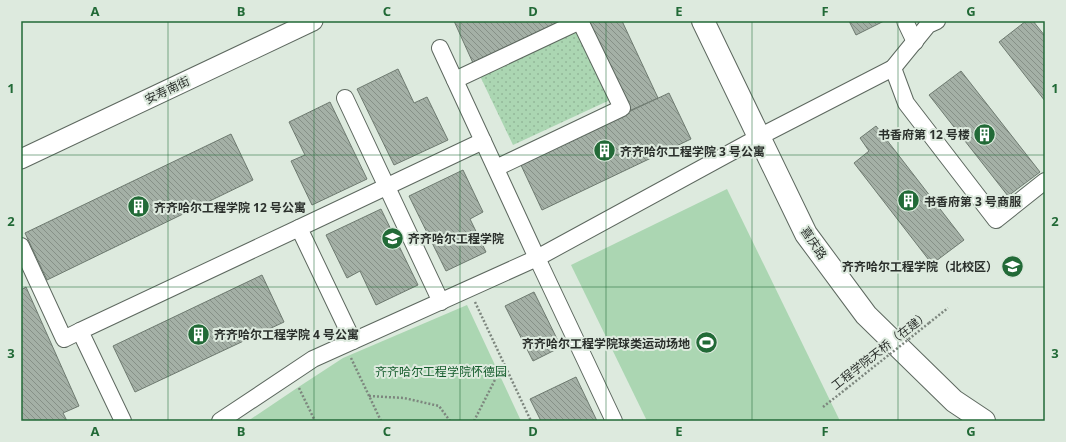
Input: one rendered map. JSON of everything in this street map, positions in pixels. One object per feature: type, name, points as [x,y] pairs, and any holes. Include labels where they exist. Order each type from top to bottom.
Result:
[{"type":"main road","name":"喜庆路","points":[[703,21],[806,234],[866,315],[954,401],[984,421]]},
{"type":"street","name":"安寿南街","points":[[21,159],[314,21]]},
{"type":"street","points":[[455,80],[580,21],[622,108],[496,168]]},
{"type":"street","points":[[905,21],[915,42]]},
{"type":"street","points":[[220,421],[313,359],[537,258],[759,137],[894,68],[928,25],[937,21]]},
{"type":"street","points":[[440,48],[614,421]]},
{"type":"street","points":[[894,68],[906,103],[996,220],[1045,180]]},
{"type":"street","points":[[345,98],[441,302]]},
{"type":"street","points":[[21,246],[64,338],[483,140]]},
{"type":"street","points":[[299,228],[349,343]]},
{"type":"street","points":[[80,331],[123,421]]},
{"type":"path","points":[[468,289],[531,421]]},
{"type":"path","name":"工程学院天桥（在建）","points":[[823,407],[948,308]]},
{"type":"path","points":[[349,343],[369,396],[381,421]]},
{"type":"path","points":[[474,421],[503,363]]},
{"type":"path","points":[[292,373],[315,421]]},
{"type":"path","points":[[369,396],[404,398],[439,406],[450,421]]},
{"type":"green space","points":[[579,30],[612,99],[513,145],[480,76]]},
{"type":"green space","name":"齐齐哈尔工程学院球类运动场地","points":[[727,189],[840,421],[647,421],[571,265]]},
{"type":"green space","name":"齐齐哈尔工程学院怀德园","points":[[467,305],[521,421],[248,421],[343,358]]},
{"type":"building","points":[[454,21],[566,21],[473,63]]},
{"type":"building","points":[[587,21],[622,21],[658,98],[629,111]]},
{"type":"building","points":[[849,21],[884,21],[856,35]]},
{"type":"building","points":[[1026,21],[1033,21],[1045,36],[1045,101],[999,42]]},
{"type":"building","points":[[398,69],[414,103],[427,97],[448,140],[394,165],[357,89]]},
{"type":"building","name":"书香府第 12 号楼","points":[[961,71],[1040,172],[1008,196],[929,95]]},
{"type":"building","name":"齐齐哈尔工程学院 3 号公寓","points":[[669,93],[691,139],[542,210],[520,163]]},
{"type":"building","points":[[330,102],[367,179],[312,205],[291,161],[305,155],[289,122]]},
{"type":"building","name":"书香府第 3 号商服","points":[[876,126],[964,240],[932,264],[854,163],[869,151],[860,138]]},
{"type":"building","name":"齐齐哈尔工程学院 12 号公寓","points":[[231,134],[253,180],[47,280],[25,233]]},
{"type":"building","points":[[463,170],[483,212],[470,219],[486,252],[446,271],[409,196]]},
{"type":"building","points":[[381,209],[418,285],[376,305],[360,271],[347,278],[326,235]]},
{"type":"building","name":"齐齐哈尔工程学院 4 号公寓","points":[[262,275],[284,322],[135,392],[113,346]]},
{"type":"building","points":[[26,287],[79,406],[63,413],[67,421],[21,421],[21,290]]},
{"type":"building","points":[[534,292],[561,347],[533,361],[505,306]]},
{"type":"building","points":[[576,377],[597,421],[541,421],[530,399]]},
{"type":"place","name":"书香府第 12 号楼","points":[[985,134]]},
{"type":"place","name":"齐齐哈尔工程学院 3 号公寓","points":[[605,151]]},
{"type":"place","name":"书香府第 3 号商服","points":[[909,201]]},
{"type":"place","name":"齐齐哈尔工程学院 12 号公寓","points":[[139,207]]},
{"type":"place","name":"齐齐哈尔工程学院","points":[[392,238]]},
{"type":"place","name":"齐齐哈尔工程学院（北校区）","points":[[1013,266]]},
{"type":"place","name":"齐齐哈尔工程学院 4 号公寓","points":[[198,334]]},
{"type":"place","name":"齐齐哈尔工程学院球类运动场地","points":[[706,343]]}]
